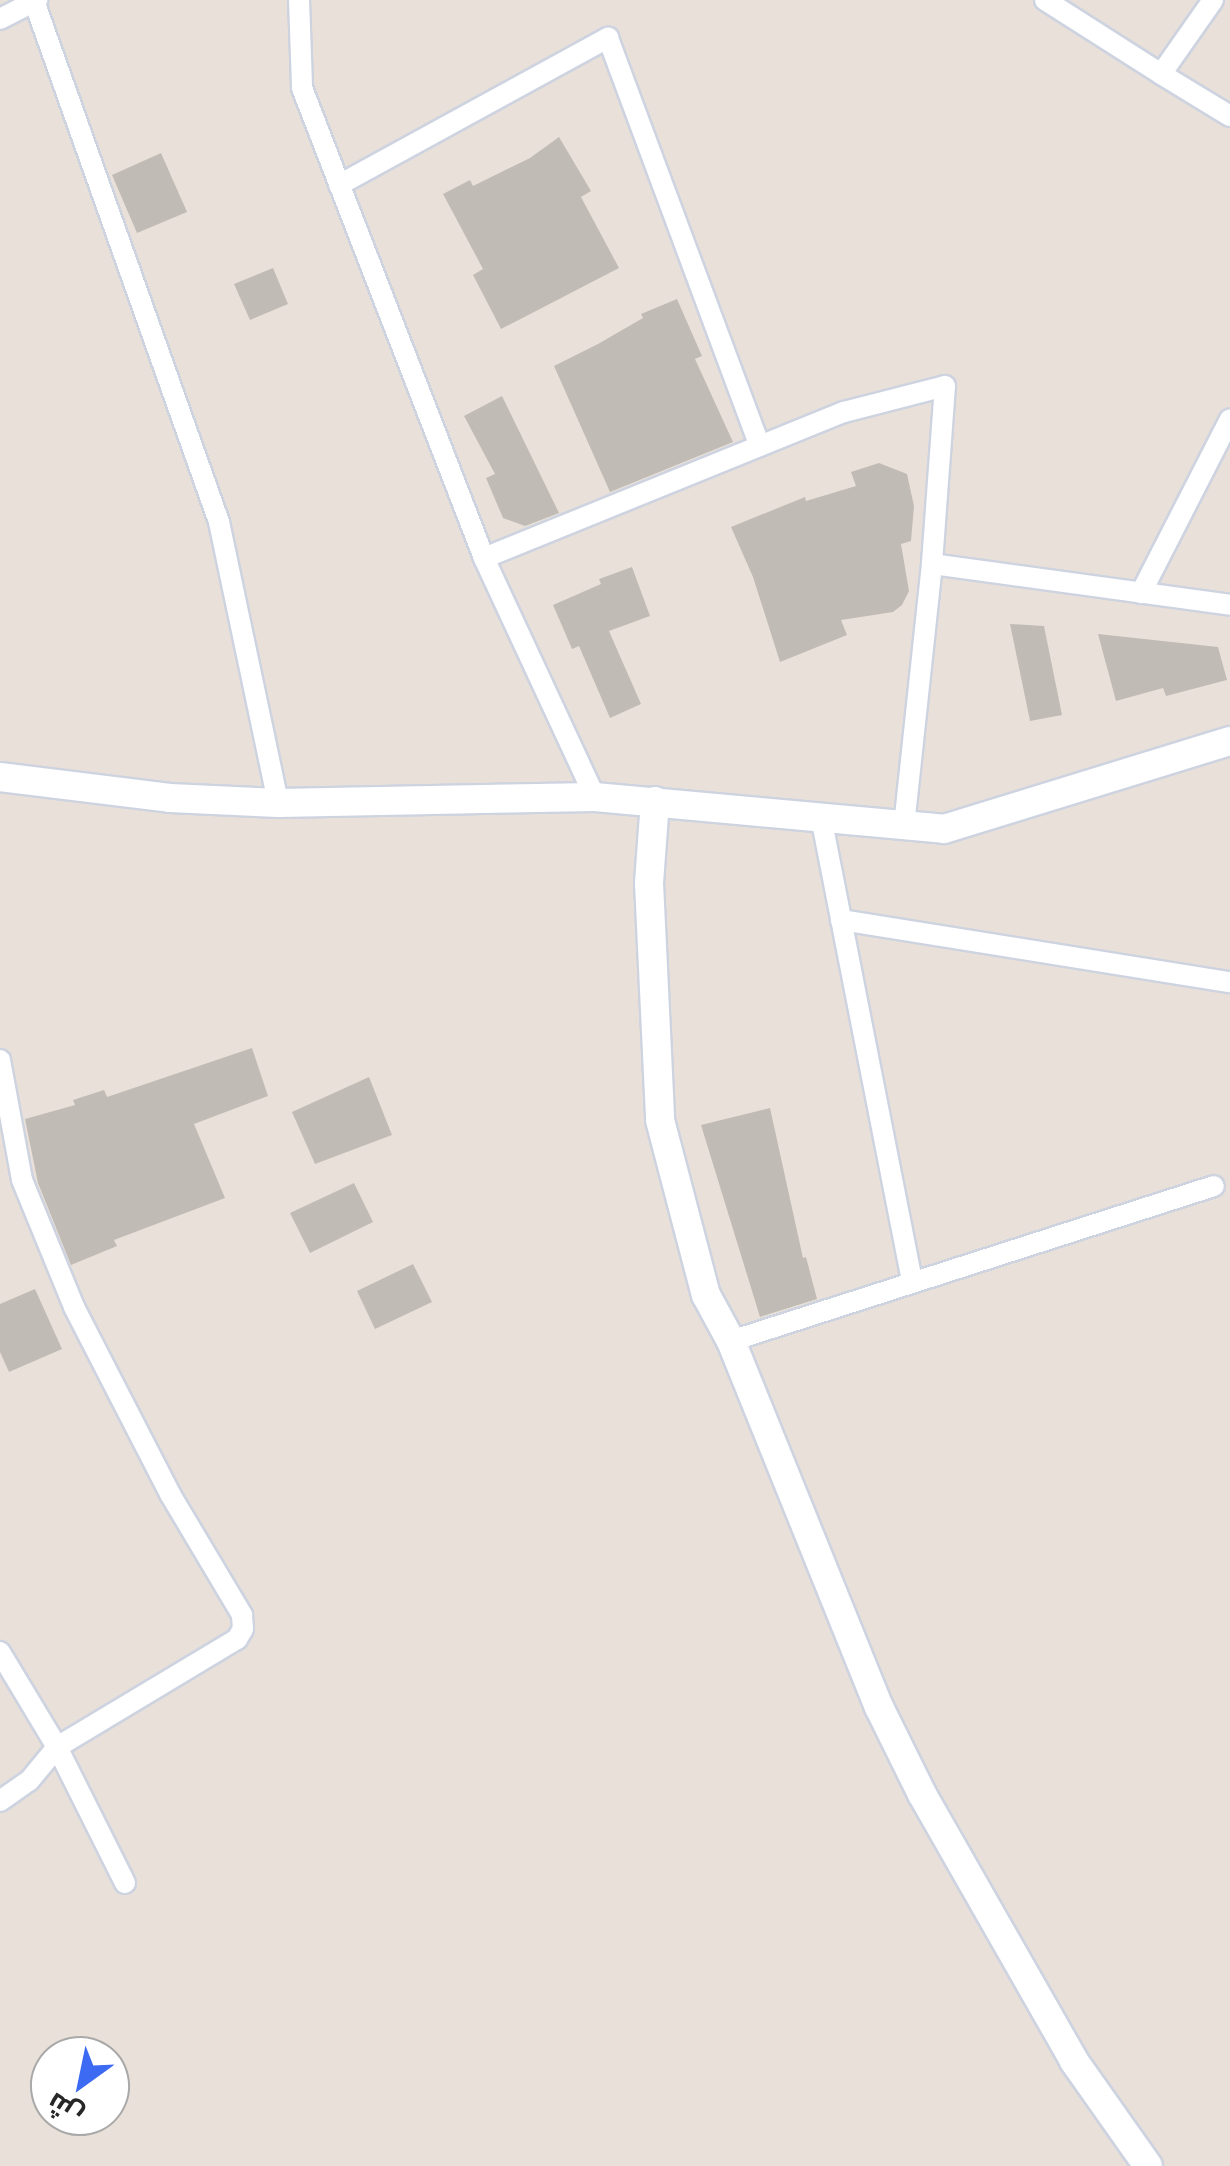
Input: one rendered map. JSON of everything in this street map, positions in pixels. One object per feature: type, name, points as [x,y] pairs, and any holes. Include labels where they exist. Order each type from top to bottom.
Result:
[{"type":"street","points":[[300,0],[302,88],[484,558],[595,797]]},
{"type":"street","points":[[1045,0],[1230,116]]},
{"type":"street","points":[[1161,74],[1214,0]]},
{"type":"street","points":[[0,19],[36,1],[219,522],[278,803]]},
{"type":"street","points":[[340,186],[608,38],[760,446]]},
{"type":"street","points":[[484,558],[844,412],[944,386],[932,564],[904,825]]},
{"type":"street","points":[[1141,593],[1230,419]]},
{"type":"street","points":[[932,564],[1230,605]]},
{"type":"street","points":[[0,777],[170,798],[278,803],[595,797],[655,800],[944,829],[1230,741]]},
{"type":"street","points":[[655,800],[649,884],[660,1120],[706,1295],[731,1340],[879,1708],[922,1794],[1074,2061],[1148,2166]]},
{"type":"street","points":[[821,817],[912,1282]]},
{"type":"street","points":[[841,920],[1230,982]]},
{"type":"street","points":[[0,1060],[22,1180],[74,1307],[170,1494],[242,1616],[243,1630],[236,1639],[57,1747],[29,1782],[0,1802]]},
{"type":"street","points":[[731,1340],[1214,1186]]},
{"type":"street","points":[[0,1652],[57,1747],[125,1883]]},
{"type":"building","points":[[559,137],[591,191],[581,197],[619,268],[501,329],[473,275],[483,269],[443,194],[470,180],[473,186],[530,158]]},
{"type":"building","points":[[161,153],[187,212],[137,233],[112,175]]},
{"type":"building","points":[[273,268],[288,304],[250,320],[234,284]]},
{"type":"building","points":[[677,299],[702,356],[695,359],[733,442],[610,492],[554,366],[643,318],[641,314]]},
{"type":"building","points":[[502,396],[559,513],[525,526],[503,518],[486,478],[495,474],[464,416]]},
{"type":"building","points":[[879,463],[907,474],[914,506],[911,541],[901,544],[909,591],[893,612],[841,620],[847,635],[780,662],[753,577],[731,527],[805,497],[806,501],[856,486],[851,472]]},
{"type":"building","points":[[632,567],[650,616],[609,631],[641,704],[610,718],[579,646],[572,649],[553,605],[601,584],[599,579]]},
{"type":"building","points":[[1010,624],[1044,626],[1062,715],[1030,721]]},
{"type":"building","points":[[1098,634],[1218,647],[1227,680],[1166,696],[1163,688],[1116,701]]},
{"type":"building","points":[[252,1048],[268,1096],[194,1124],[225,1198],[114,1240],[117,1246],[71,1265],[38,1183],[25,1119],[75,1105],[73,1100],[104,1090],[107,1097]]},
{"type":"building","points":[[369,1077],[392,1135],[315,1164],[292,1112]]},
{"type":"building","points":[[770,1108],[803,1258],[806,1257],[817,1299],[760,1317],[701,1125]]},
{"type":"building","points":[[354,1183],[373,1222],[310,1253],[290,1213]]},
{"type":"building","points":[[413,1264],[432,1302],[375,1329],[357,1291]]},
{"type":"building","points":[[35,1289],[62,1349],[9,1372],[0,1352],[0,1304]]}]
